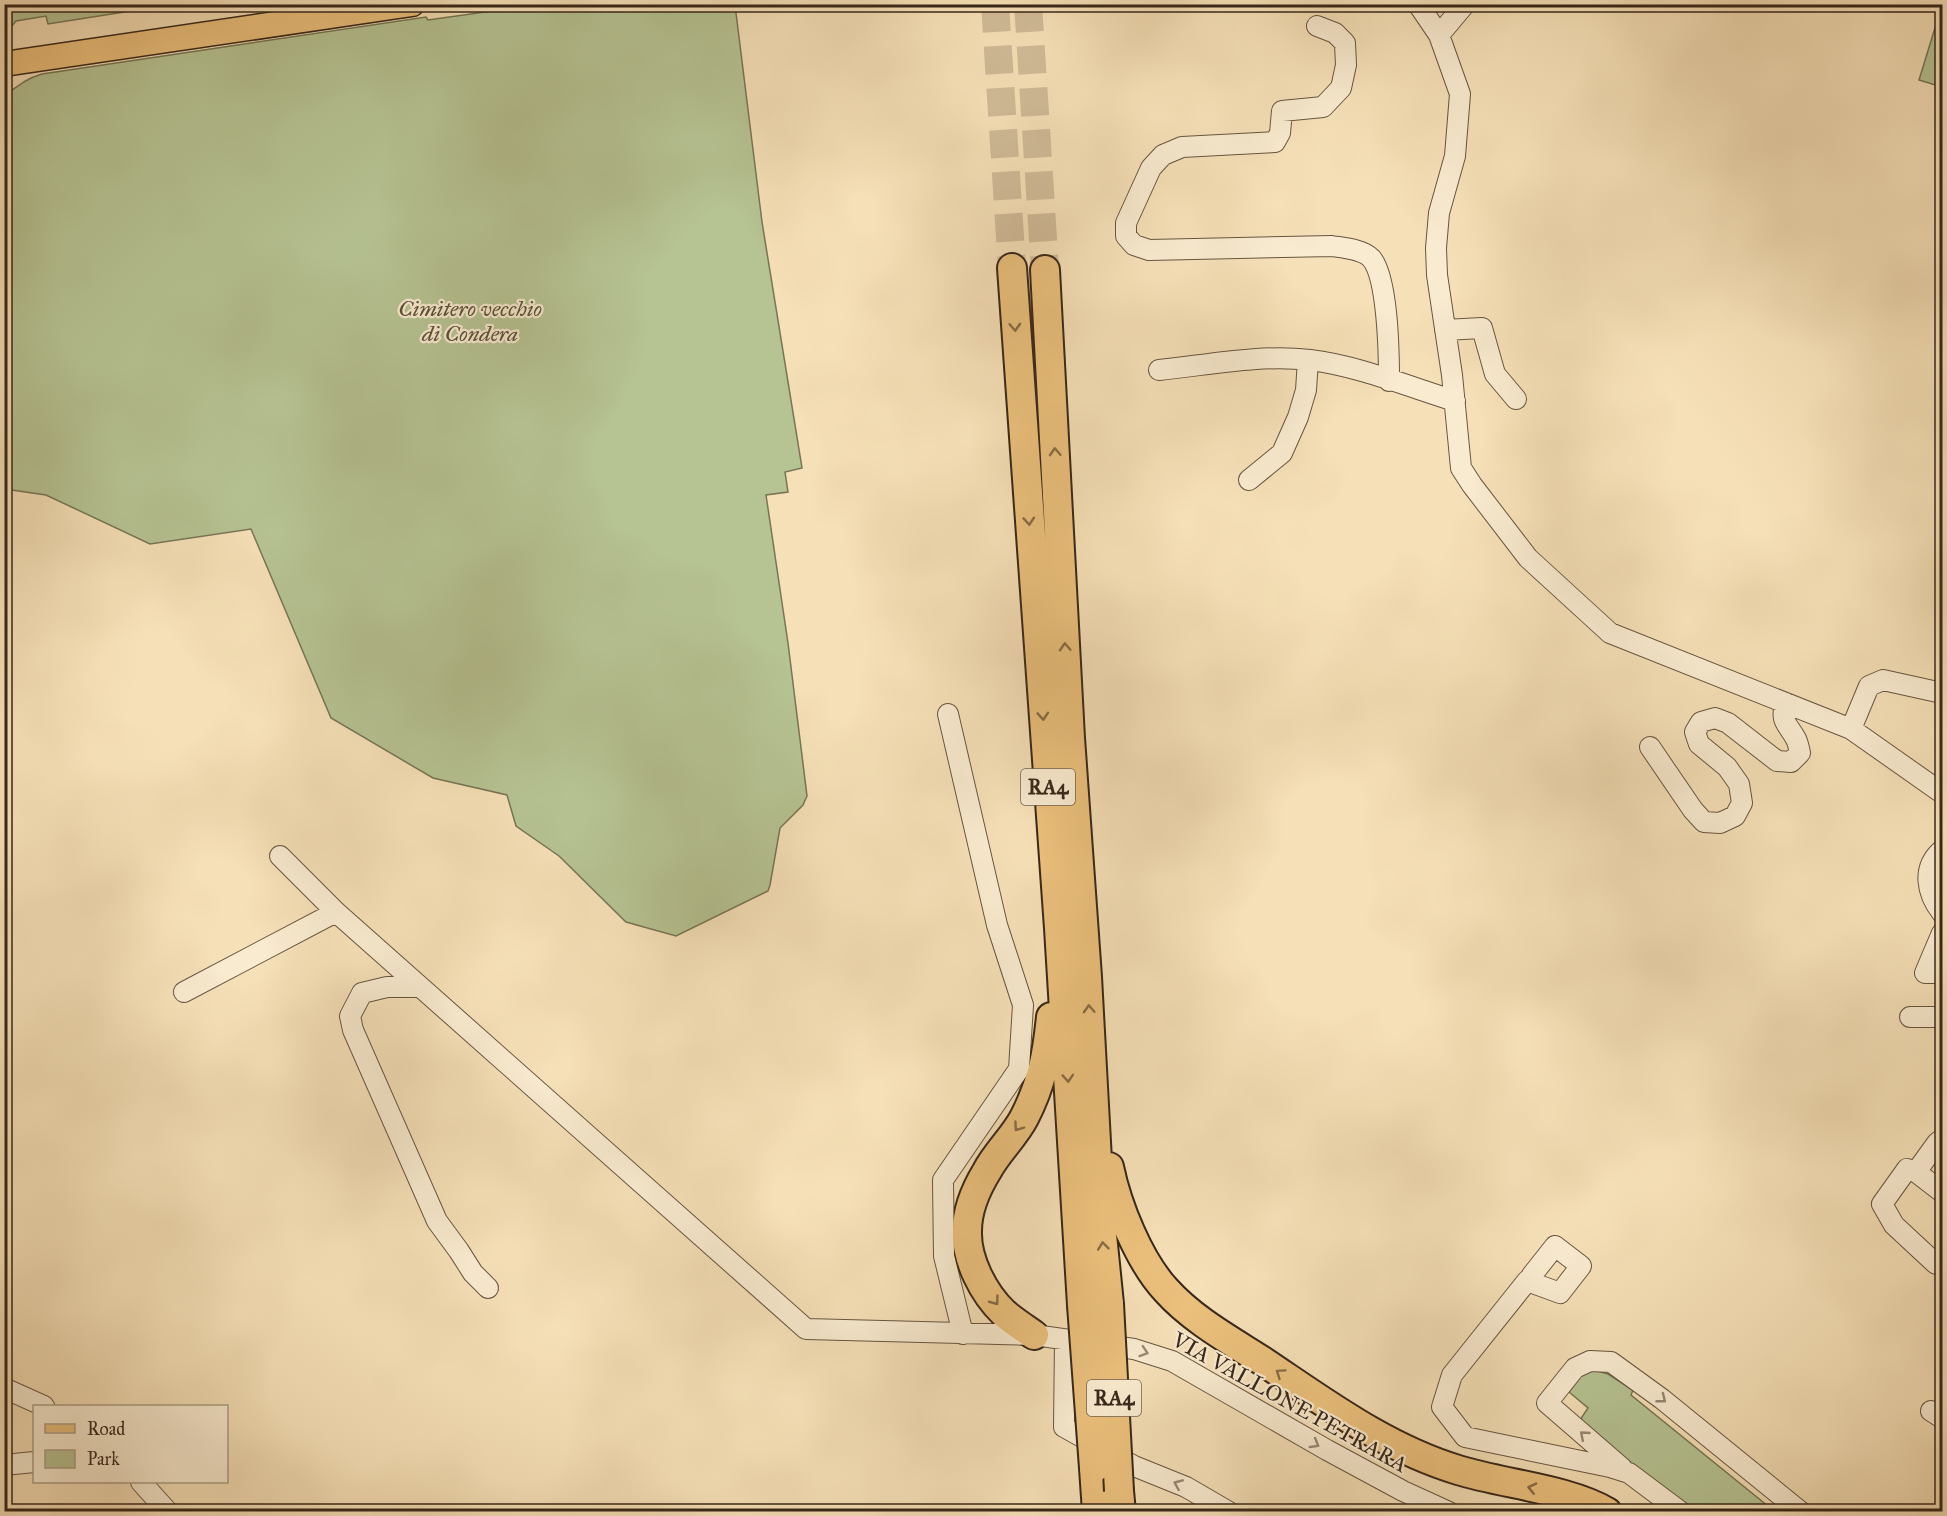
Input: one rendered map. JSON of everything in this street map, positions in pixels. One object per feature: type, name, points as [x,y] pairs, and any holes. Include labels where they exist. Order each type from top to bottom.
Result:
[{"type":"highway","name":"RA4","points":[[1012,268],[1059,928],[1096,1305],[1120,1502]]},
{"type":"highway","name":"RA4","points":[[1045,270],[1070,738],[1100,1215],[1096,1305],[1094,1468],[1097,1512]]},
{"type":"highway","points":[[1034,1335],[1003,1312],[982,1284],[971,1259],[967,1231],[975,1193],[988,1168],[1022,1122],[1037,1092],[1048,1054],[1059,928]]},
{"type":"highway","points":[[1093,1084],[1113,1188],[1132,1237],[1165,1290],[1193,1316],[1371,1433],[1421,1457],[1459,1471],[1569,1497],[1607,1512]]},
{"type":"main road","points":[[5,65],[412,4]]},
{"type":"street","points":[[1418,4],[1439,35],[1460,94],[1455,156],[1439,213],[1436,248],[1437,275],[1455,401],[1461,468],[1472,485],[1528,558],[1610,633],[1851,729],[1942,793]]},
{"type":"street","points":[[1439,35],[1465,4]]},
{"type":"street","points":[[1317,26],[1335,33],[1345,43],[1346,65],[1341,88],[1323,107],[1282,111],[1280,133],[1275,142],[1182,147],[1163,154],[1151,168],[1134,205],[1126,223],[1126,236],[1134,245],[1149,250],[1332,246],[1356,250],[1371,258],[1379,276],[1388,320],[1389,381]]},
{"type":"street","points":[[1445,330],[1482,328],[1495,374],[1516,399]]},
{"type":"street","points":[[1159,370],[1275,358],[1308,360],[1332,364],[1455,401]]},
{"type":"street","points":[[1249,480],[1282,453],[1298,417],[1306,390],[1308,360]]},
{"type":"street","points":[[1851,729],[1869,686],[1883,680],[1942,693]]},
{"type":"street","points":[[1650,747],[1693,810],[1704,822],[1720,823],[1735,816],[1742,803],[1739,784],[1727,767],[1699,744],[1695,732],[1701,722],[1714,718],[1728,723],[1777,761],[1791,762],[1800,753],[1796,739],[1785,723],[1782,712],[1786,703]]},
{"type":"street","points":[[948,714],[997,925],[1023,1005],[1019,1070],[943,1180],[944,1256],[963,1334]]},
{"type":"street","points":[[1942,850],[1936,856],[1927,879],[1933,902],[1942,913]]},
{"type":"street","name":"VIA VALLONE PETRARA","points":[[280,856],[336,912],[419,987],[806,1329],[1034,1335],[1134,1348],[1172,1361],[1327,1450],[1403,1491],[1449,1512]]},
{"type":"street","points":[[184,993],[336,912]]},
{"type":"street","points":[[1942,933],[1925,973],[1942,973]]},
{"type":"street","points":[[419,987],[387,987],[362,993],[350,1016],[353,1030],[437,1221],[472,1273],[488,1288]]},
{"type":"street","points":[[1910,1017],[1942,1017]]},
{"type":"street","points":[[1916,1172],[1936,1143],[1942,1139]]},
{"type":"street","points":[[1936,1264],[1894,1225],[1882,1204],[1907,1169],[1916,1172],[1942,1192]]},
{"type":"street","points":[[1532,1275],[1555,1246],[1581,1266],[1560,1293],[1527,1281],[1452,1376],[1442,1407],[1465,1437],[1629,1473]]},
{"type":"street","points":[[1065,1340],[1064,1427],[1134,1466],[1186,1488],[1229,1512]]},
{"type":"street","points":[[1681,1512],[1629,1473],[1546,1403],[1575,1368],[1590,1361],[1611,1362],[1662,1399],[1801,1512]]},
{"type":"street","points":[[4,1388],[40,1405]]},
{"type":"street","points":[[4,1465],[33,1462]]},
{"type":"street","points":[[142,1483],[168,1512]]},
{"type":"green space","points":[[5,4],[156,5],[150,8],[48,24],[46,16],[16,21],[5,34]]},
{"type":"green space","name":"Cimitero vecchio di Condera","points":[[536,5],[735,5],[762,222],[802,468],[785,472],[788,492],[766,495],[788,643],[807,796],[803,805],[780,828],[768,891],[676,936],[626,922],[559,856],[516,826],[507,795],[433,778],[331,718],[251,529],[150,544],[46,495],[5,489],[4,97],[22,83],[42,74],[426,17],[428,20]]},
{"type":"green space","points":[[1942,5],[1942,87],[1919,80]]},
{"type":"green space","points":[[1594,1370],[1608,1374],[1633,1390],[1631,1395],[1774,1511],[1685,1511],[1578,1423],[1588,1408],[1569,1392],[1583,1373]]},
{"type":"tunnel","points":[[995,4],[1012,268]]},
{"type":"tunnel","points":[[1028,4],[1045,270]]}]
